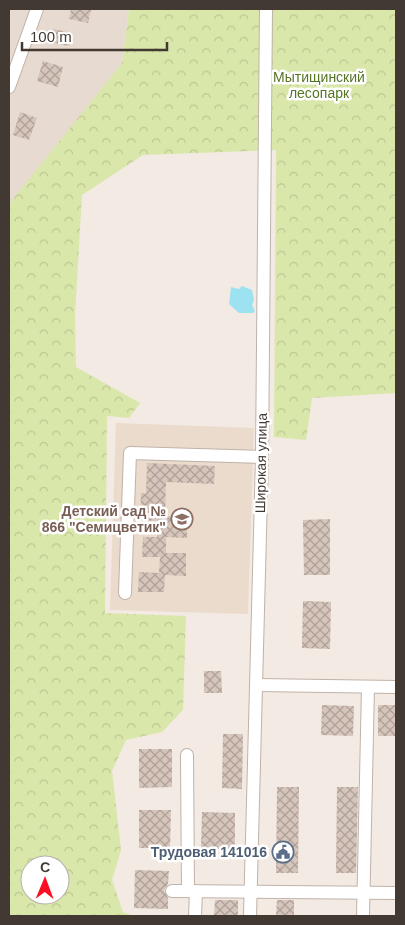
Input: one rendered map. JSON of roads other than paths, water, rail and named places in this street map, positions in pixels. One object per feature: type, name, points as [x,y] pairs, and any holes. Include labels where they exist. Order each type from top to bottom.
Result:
[{"type":"street","points":[[9,87],[37,9]]},
{"type":"street","name":"Широкая улица","points":[[250,916],[262,457],[266,9]]},
{"type":"street","points":[[125,593],[130,453],[262,457]]},
{"type":"street","points":[[257,686],[396,687]]},
{"type":"street","points":[[364,916],[368,687]]},
{"type":"street","points":[[187,754],[192,891],[195,916]]},
{"type":"street","points":[[172,891],[396,893]]},
{"type":"water","points":[[242,286],[252,290],[254,300],[252,305],[255,311],[253,313],[239,313],[229,304],[231,287],[239,289]]},
{"type":"place","name":"Детский сад № 866 \"Семицветик\"","points":[[182,519]]},
{"type":"place","name":"Трудовая 141016","points":[[283,852]]},
{"type":"park label","name":"Мытищинский лесопарк","points":[[319,86]]}]
